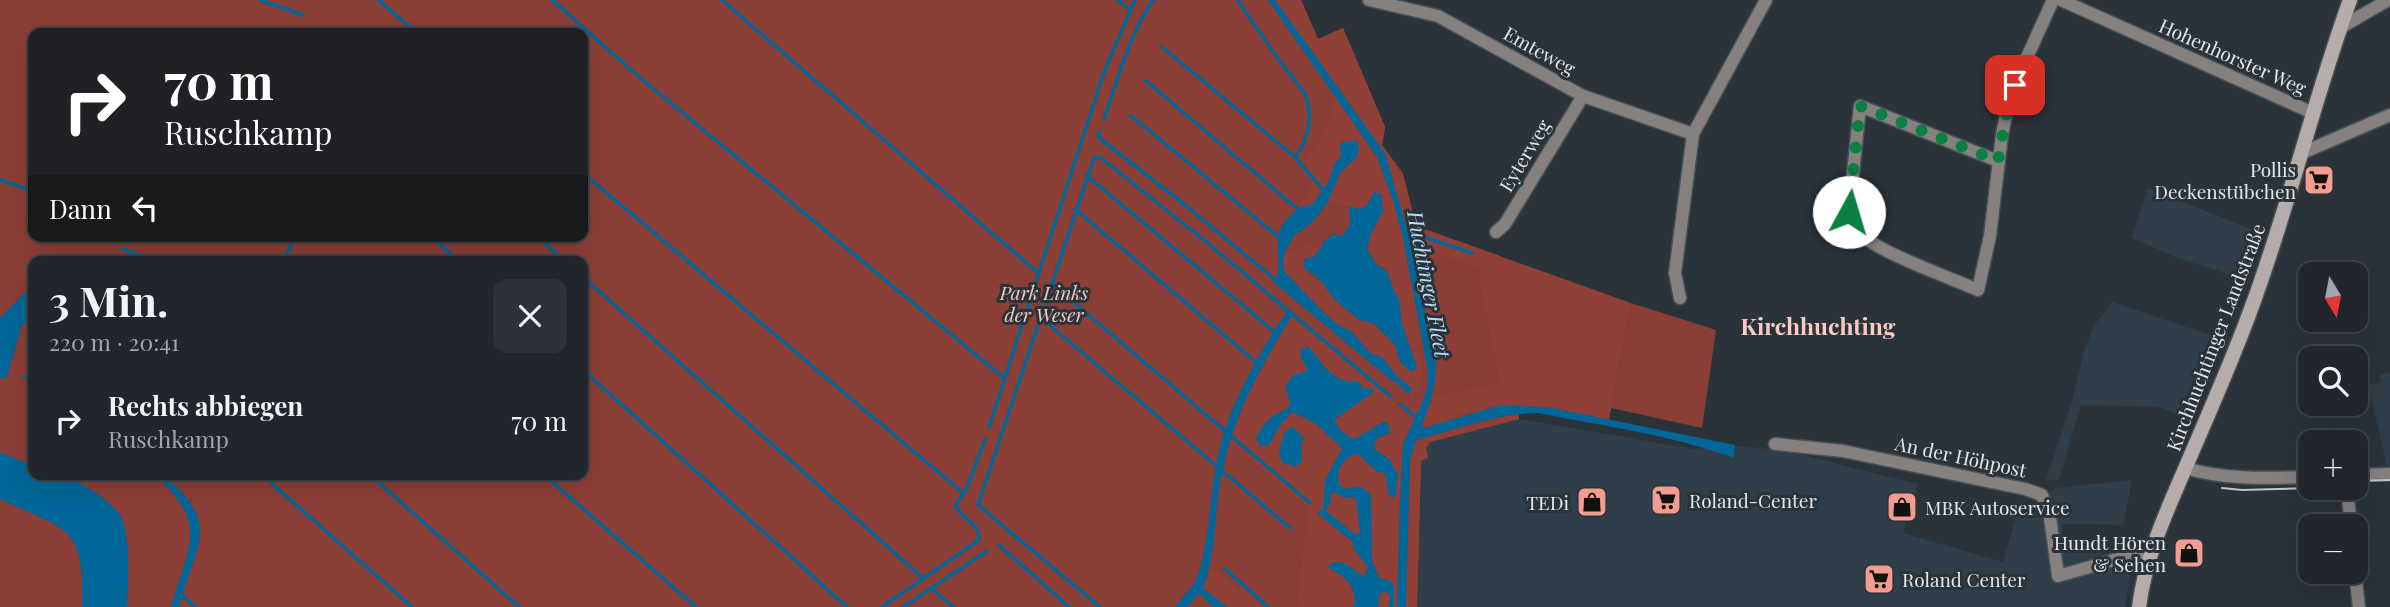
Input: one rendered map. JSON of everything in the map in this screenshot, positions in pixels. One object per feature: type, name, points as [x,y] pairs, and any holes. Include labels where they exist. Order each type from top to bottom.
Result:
[{"type":"main road","name":"Kirchhuchtinger Landstraße","points":[[2140,607],[2152,549],[2250,310],[2350,0]]},
{"type":"street","name":"Emteweg","points":[[1369,0],[1438,16],[1583,96],[1693,134]]},
{"type":"street","points":[[1681,298],[1675,273],[1693,134],[1766,0]]},
{"type":"street","points":[[1998,161],[1860,106],[1849,212],[1853,227],[1885,249],[1978,290],[1990,236],[1998,161],[2008,105],[2053,0]]},
{"type":"street","name":"Hohenhorster Weg","points":[[2061,0],[2313,113]]},
{"type":"street","points":[[2340,28],[2381,1]]},
{"type":"street","name":"Eyterweg","points":[[1496,232],[1505,224],[1583,96]]},
{"type":"street","points":[[2302,153],[2390,115]]},
{"type":"street","name":"An der Höhpost","points":[[1775,444],[1843,451],[2025,489],[2042,495],[2050,517],[2058,576],[2152,549]]},
{"type":"street","points":[[2185,468],[2215,476],[2298,477]]},
{"type":"street","points":[[2368,475],[2390,474]]},
{"type":"street","points":[[2356,584],[2358,607]]},
{"type":"shaded area","points":[[1275,0],[1301,0],[1318,39],[1343,28],[1385,127],[1382,145],[1403,174],[1416,226],[1631,303],[1609,420],[1539,407],[1518,406],[1474,410],[1428,428],[1421,425],[1433,397],[1500,383],[1480,283],[1480,268],[1412,246],[1385,153]]},
{"type":"shaded area","points":[[1334,94],[1377,157],[1403,238],[1418,318],[1415,333],[1421,359],[1422,383],[1413,398],[1407,393],[1410,393],[1402,378],[1397,376],[1382,357],[1371,354],[1350,330],[1341,327],[1323,312],[1284,272],[1285,251],[1290,254],[1310,242],[1320,249],[1313,257],[1308,273],[1320,280],[1335,300],[1359,320],[1373,323],[1395,346],[1400,362],[1417,368],[1402,323],[1399,299],[1387,271],[1376,264],[1366,249],[1380,220],[1367,205],[1359,209],[1328,202],[1340,173],[1357,157],[1358,144],[1339,148],[1341,156],[1312,206],[1309,204],[1299,208],[1312,183],[1300,168],[1325,132],[1331,116]]},
{"type":"shaded area","points":[[2148,188],[2258,232],[2243,279],[2178,258],[2132,238]]},
{"type":"shaded area","points":[[2112,302],[2219,338],[2186,418],[2159,407],[2081,405],[2059,479],[2046,481],[2093,327]]},
{"type":"shaded area","points":[[1291,317],[1371,381],[1412,425],[1403,444],[1401,460],[1397,607],[1297,607],[1310,509],[1229,441],[1249,393]]},
{"type":"shaded area","points":[[2390,372],[2390,466],[2387,466],[2368,385],[2381,382],[2379,375]]},
{"type":"shaded area","points":[[1519,414],[1519,419],[1430,442],[1426,448],[1428,458],[1421,461],[1417,607],[1406,607],[1410,461],[1416,440]]},
{"type":"shaded area","name":"Roland-Center","points":[[1519,419],[1693,449],[1736,446],[1782,450],[1918,484],[1903,533],[2003,562],[2019,508],[2040,513],[2047,510],[2046,495],[2055,488],[2132,480],[2123,525],[2062,524],[2062,538],[2102,542],[2102,555],[2139,544],[2125,607],[1417,607],[1421,461],[1428,458],[1426,448],[1430,442]]},
{"type":"shaded area","points":[[1211,566],[1262,607],[1227,607],[1203,588]]},
{"type":"green space","name":"Park Links der Weser","points":[[0,0],[1301,0],[1318,39],[1343,28],[1385,127],[1382,145],[1403,174],[1416,226],[1500,256],[1518,389],[1519,419],[1430,442],[1426,448],[1428,458],[1421,461],[1417,607],[0,607]]},
{"type":"green space","points":[[1631,303],[1716,330],[1702,428],[1611,408]]},
{"type":"water","points":[[1268,0],[1275,0],[1385,153],[1412,246],[1436,364],[1432,395],[1422,425],[1424,428],[1501,405],[1547,407],[1735,445],[1734,458],[1662,437],[1538,413],[1492,419],[1416,440],[1410,461],[1406,607],[1397,607],[1403,444],[1423,400],[1428,372],[1403,238],[1377,157]]},
{"type":"water","points":[[1356,140],[1359,149],[1357,157],[1340,173],[1328,202],[1313,222],[1295,235],[1285,251],[1284,271],[1323,312],[1341,327],[1350,330],[1371,354],[1382,357],[1397,376],[1412,388],[1410,393],[1273,282],[1278,272],[1278,238],[1282,226],[1295,211],[1312,205],[1341,156],[1340,143]]},
{"type":"water","points":[[1374,192],[1381,194],[1383,211],[1371,234],[1367,249],[1376,264],[1387,271],[1399,299],[1402,323],[1417,368],[1411,372],[1400,362],[1395,345],[1373,323],[1359,320],[1335,300],[1320,280],[1304,268],[1306,258],[1313,257],[1322,243],[1334,233],[1337,236],[1343,235],[1350,224],[1349,206],[1359,209],[1367,205]]},
{"type":"water","points":[[28,289],[28,320],[22,325],[7,377],[0,379],[0,318]]},
{"type":"water","points":[[1289,309],[1292,311],[1291,317],[1241,411],[1222,472],[1211,560],[1203,588],[1227,607],[1213,607],[1199,593],[1188,607],[1175,607],[1195,582],[1201,565],[1217,458],[1232,411],[1259,355]]},
{"type":"water","points":[[1308,346],[1335,376],[1349,382],[1358,381],[1363,388],[1371,388],[1374,392],[1334,420],[1341,431],[1354,439],[1383,422],[1388,423],[1390,433],[1376,439],[1374,449],[1389,459],[1398,474],[1396,495],[1392,498],[1389,495],[1385,473],[1377,472],[1358,454],[1345,461],[1338,480],[1339,485],[1346,489],[1360,487],[1371,496],[1372,560],[1379,578],[1389,580],[1394,586],[1394,607],[1389,607],[1390,596],[1386,591],[1380,594],[1378,607],[1352,607],[1355,603],[1350,584],[1327,566],[1341,562],[1364,576],[1368,567],[1353,548],[1354,543],[1318,514],[1319,510],[1323,510],[1325,480],[1342,448],[1316,424],[1292,412],[1281,424],[1269,445],[1260,446],[1256,438],[1268,420],[1287,409],[1290,402],[1285,387],[1292,376],[1308,370],[1300,350]],"holes":[[[1335,492],[1344,498],[1353,497],[1356,500],[1360,531],[1356,535],[1326,511],[1332,499],[1329,495]]]},
{"type":"water","points":[[1293,427],[1304,438],[1301,445],[1302,461],[1295,467],[1282,462],[1279,453],[1284,432]]},
{"type":"water","points":[[0,452],[28,464],[28,480],[72,480],[103,498],[118,512],[125,529],[128,563],[127,607],[82,607],[80,559],[75,544],[56,525],[0,499]]},
{"type":"water","points":[[159,480],[168,480],[181,492],[199,522],[197,552],[179,607],[171,607],[190,536],[189,522],[183,507]]},
{"type":"waterway","points":[[260,0],[303,15]]},
{"type":"waterway","points":[[378,0],[411,28]]},
{"type":"waterway","points":[[552,0],[584,28]]},
{"type":"waterway","points":[[722,0],[1038,273]]},
{"type":"waterway","points":[[1118,0],[1130,10]]},
{"type":"waterway","points":[[989,427],[1104,72],[1135,0]]},
{"type":"waterway","points":[[1104,119],[1131,42],[1153,0]]},
{"type":"waterway","points":[[1238,0],[1298,84],[1308,103],[1308,127],[1295,157]]},
{"type":"waterway","points":[[588,32],[1004,378]]},
{"type":"waterway","points":[[1162,47],[1295,157],[1325,192]]},
{"type":"waterway","points":[[1145,80],[1301,212]]},
{"type":"waterway","points":[[1130,115],[1280,238]]},
{"type":"waterway","points":[[1100,131],[1098,137],[1278,282]]},
{"type":"waterway","points":[[1100,607],[978,505],[1094,158],[1101,158],[1204,240],[1390,396]]},
{"type":"waterway","points":[[1086,175],[1276,333]]},
{"type":"waterway","points":[[588,177],[963,493]]},
{"type":"waterway","points":[[0,180],[28,189]]},
{"type":"waterway","points":[[1075,209],[1258,364]]},
{"type":"waterway","name":"Huchtinger Fleet","points":[[1406,235],[1418,233],[1472,253]]},
{"type":"waterway","points":[[285,256],[293,242]]},
{"type":"waterway","points":[[437,242],[453,256]]},
{"type":"waterway","points":[[543,242],[559,256]]},
{"type":"waterway","points":[[123,249],[142,256]]},
{"type":"waterway","points":[[588,281],[923,578]]},
{"type":"waterway","points":[[1051,283],[1310,503]]},
{"type":"waterway","points":[[1040,317],[1290,528]]},
{"type":"waterway","points":[[588,374],[847,607]]},
{"type":"waterway","points":[[24,377],[28,379]]},
{"type":"waterway","points":[[1400,404],[1418,419]]},
{"type":"waterway","points":[[882,607],[979,540],[977,529],[955,505],[966,490],[985,439]]},
{"type":"waterway","points":[[268,480],[412,607]]},
{"type":"waterway","points":[[376,480],[519,607]]},
{"type":"waterway","points":[[550,480],[696,607]]},
{"type":"waterway","points":[[999,545],[1069,607]]},
{"type":"waterway","points":[[903,607],[987,551]]},
{"type":"waterway","points":[[1225,569],[1268,607]]},
{"type":"waterway","points":[[931,588],[953,607]]},
{"type":"waterway","points":[[181,594],[195,607]]},
{"type":"tram line","points":[[2368,481],[2390,480]]},
{"type":"tram line","points":[[2222,488],[2298,488]]},
{"type":"place","name":"Pollis Deckenstübchen","points":[[2319,180]]},
{"type":"place","name":"Roland-Center","points":[[1666,500]]},
{"type":"place","name":"TEDi","points":[[1592,502]]},
{"type":"place","name":"MBK Autoservice","points":[[1902,507]]},
{"type":"place","name":"Hundt Hören & Sehen","points":[[2189,553]]},
{"type":"place","name":"Roland Center","points":[[1879,579]]},
{"type":"district","name":"Kirchhuchting","points":[[1818,325]]},
{"type":"route","points":[[1849,212],[1860,106],[1998,161],[2008,105],[2015,85]]}]
